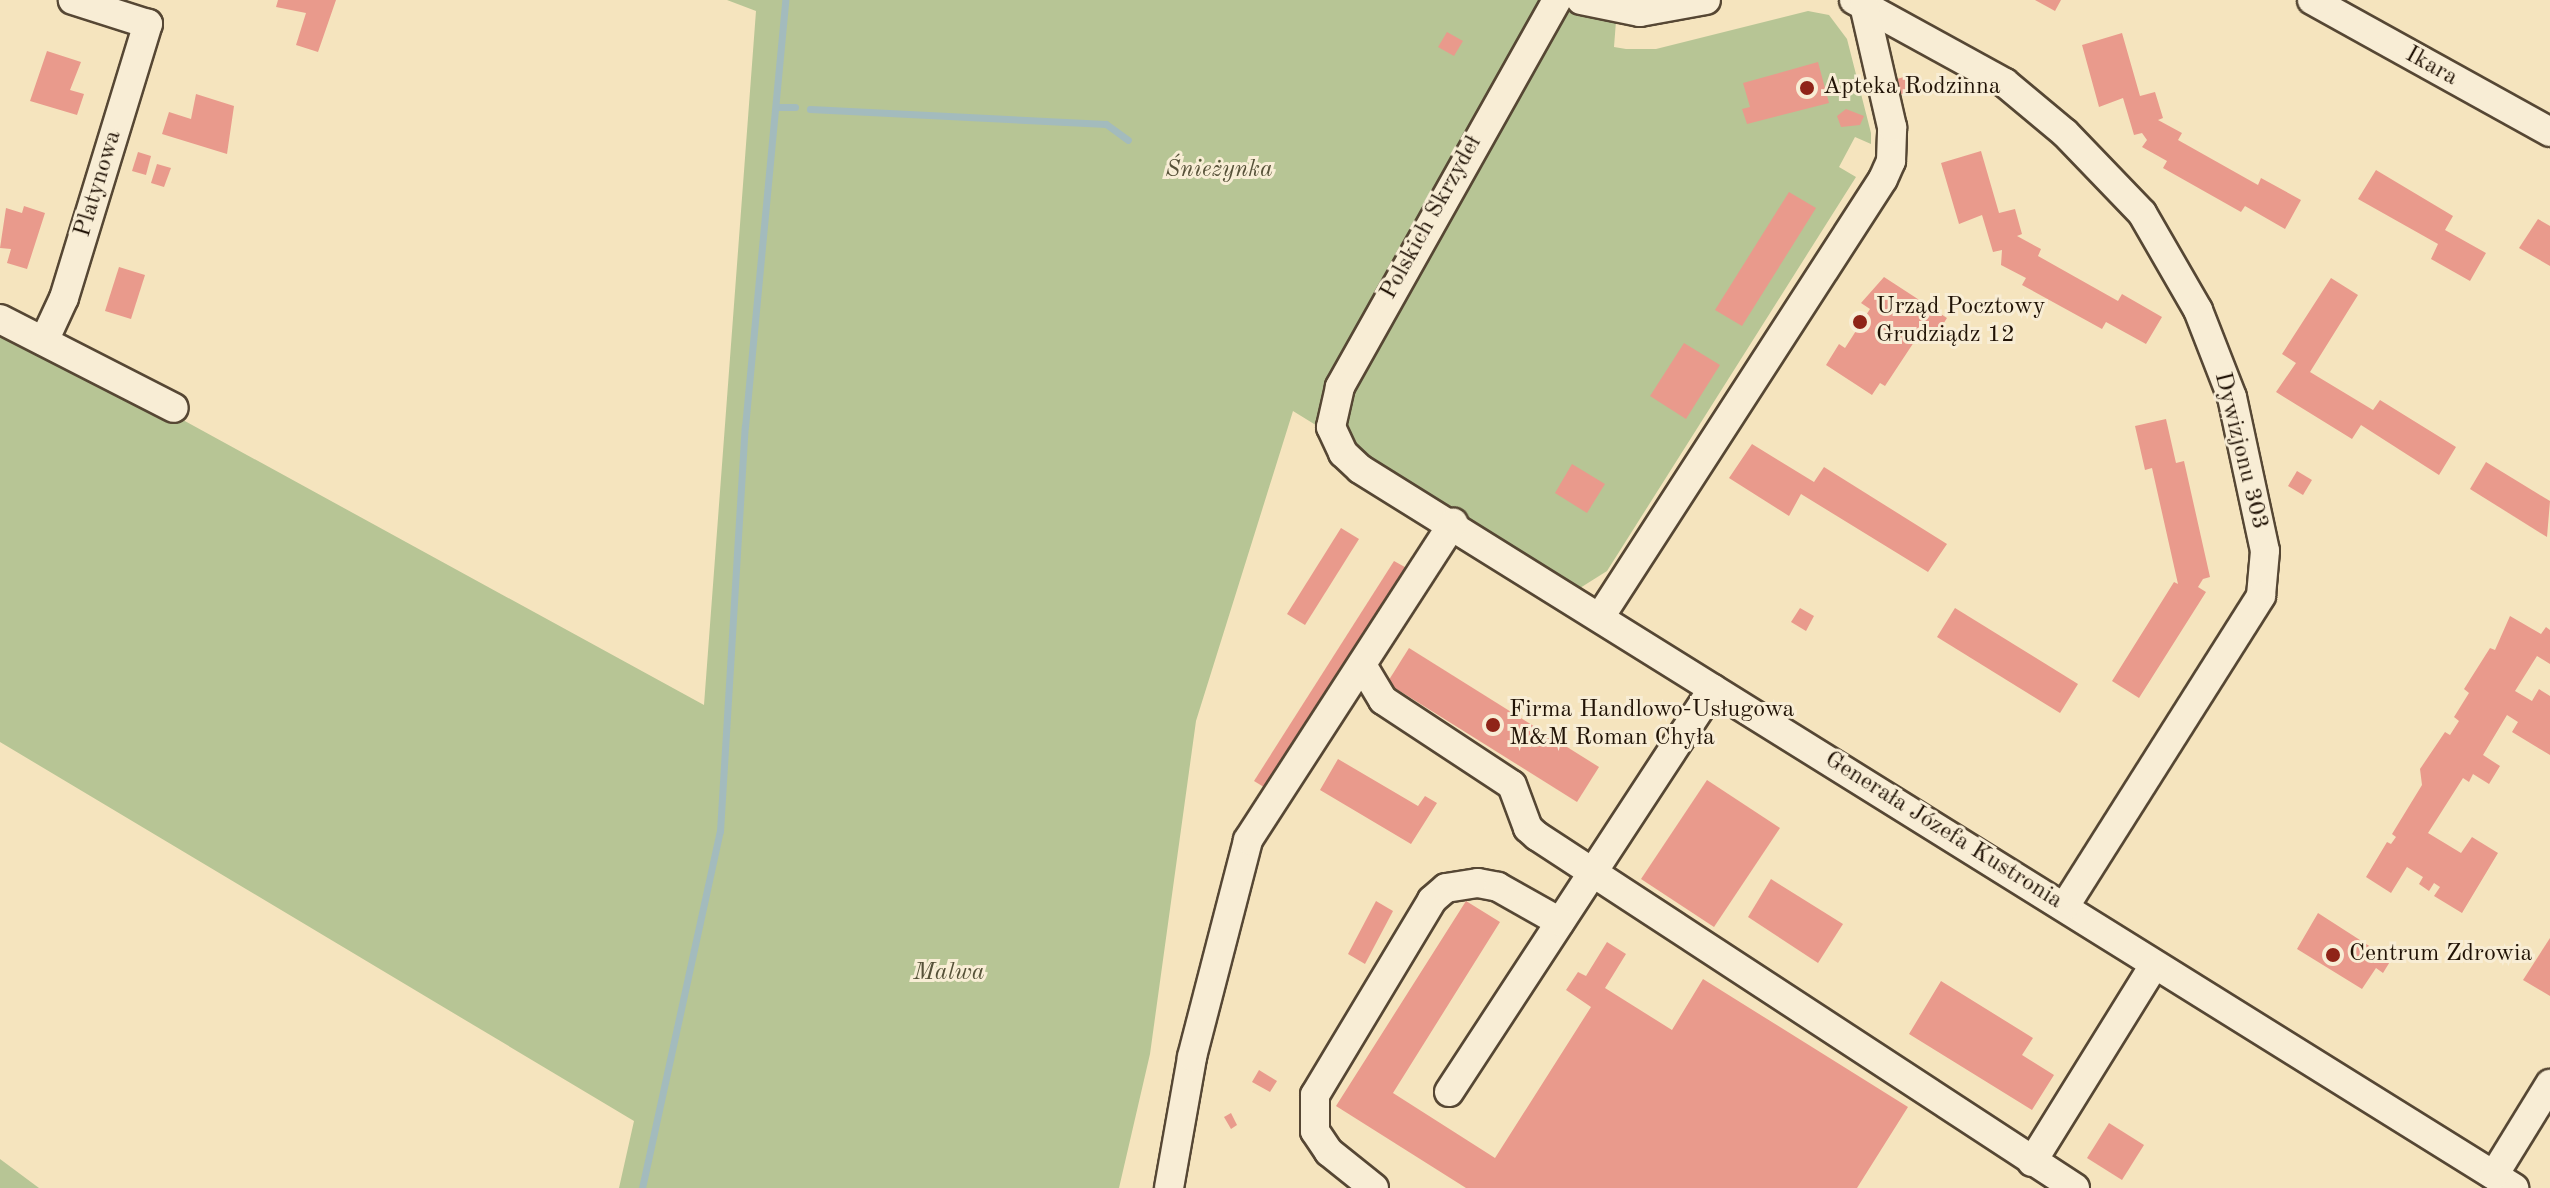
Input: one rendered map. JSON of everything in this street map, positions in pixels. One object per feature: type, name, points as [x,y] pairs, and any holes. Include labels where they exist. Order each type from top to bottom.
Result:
[{"type":"street","name":"Platynowa","points":[[44,341],[64,298],[148,24],[73,0]]},
{"type":"street","name":"Polskich Skrzydeł","points":[[1336,443],[1332,411],[1340,387],[1557,0]]},
{"type":"street","points":[[1581,0],[1640,12],[1706,0]]},
{"type":"street","name":"Ikara","points":[[2312,0],[2550,132]]},
{"type":"street","name":"Dywizjonu 303","points":[[1600,617],[1883,179],[1893,146],[1892,127],[1859,2]]},
{"type":"street","name":"Dywizjonu 303","points":[[1859,2],[2033,104],[2142,213],[2198,310],[2232,397],[2265,551],[2261,596],[2065,906]]},
{"type":"street","points":[[0,319],[174,408]]},
{"type":"street","name":"Generała Józefa Kustronia","points":[[1336,443],[1360,469],[1453,523],[1713,689],[2504,1182]]},
{"type":"street","points":[[1169,1188],[1192,1057],[1248,840],[1453,523]]},
{"type":"street","points":[[1362,665],[1383,700],[1512,785],[1528,828],[1592,873],[2075,1188]]},
{"type":"street","points":[[1449,1092],[1713,689]]},
{"type":"street","points":[[1374,1188],[1329,1152],[1315,1131],[1315,1095],[1432,900],[1446,888],[1478,883],[1498,887],[1560,922]]},
{"type":"street","points":[[2032,1162],[2154,965]]},
{"type":"street","points":[[2504,1182],[2550,1084]]},
{"type":"green space","points":[[727,0],[1541,0],[1578,16],[1616,21],[1614,47],[1626,49],[1656,49],[1808,11],[1829,15],[1847,39],[1871,133],[1871,144],[1855,137],[1839,167],[1856,177],[1607,571],[1580,588],[1293,411],[1196,721],[1150,1054],[1119,1188],[619,1188],[634,1121],[0,742],[0,332],[183,420],[704,705],[756,11]]},
{"type":"green space","points":[[0,1159],[39,1188],[0,1188]]},
{"type":"building","points":[[278,0],[336,0],[318,52],[296,45],[306,13],[276,7]]},
{"type":"building","points":[[2035,0],[2061,0],[2055,11]]},
{"type":"building","points":[[1447,32],[1463,41],[1454,56],[1438,47]]},
{"type":"building","points":[[2122,33],[2140,96],[2155,92],[2163,118],[2158,120],[2182,133],[2178,140],[2258,185],[2261,178],[2301,200],[2285,229],[2245,206],[2241,212],[2163,168],[2167,161],[2142,147],[2147,140],[2142,133],[2134,135],[2123,98],[2099,107],[2082,45]]},
{"type":"building","points":[[47,51],[81,62],[70,90],[84,94],[77,115],[30,101]]},
{"type":"building","points":[[1818,62],[1829,103],[1747,124],[1742,109],[1750,107],[1743,83]]},
{"type":"building","points":[[1910,75],[1914,90],[1898,95],[1894,80]]},
{"type":"building","points":[[196,94],[234,106],[227,154],[162,134],[169,112],[191,119]]},
{"type":"building","points":[[1846,109],[1864,116],[1860,125],[1841,127],[1837,116]]},
{"type":"building","points":[[1981,151],[1999,213],[2015,209],[2022,234],[2017,236],[2041,249],[2038,256],[2118,301],[2122,294],[2162,317],[2146,344],[2106,322],[2102,329],[2022,285],[2026,278],[2001,265],[2002,250],[1993,252],[1982,215],[1959,224],[1941,163]]},
{"type":"building","points":[[138,152],[151,156],[146,175],[132,171]]},
{"type":"building","points":[[157,164],[171,168],[164,187],[151,183]]},
{"type":"building","points":[[2376,170],[2453,216],[2445,230],[2486,253],[2470,281],[2431,259],[2438,244],[2358,199]]},
{"type":"building","points":[[1789,192],[1816,208],[1742,326],[1715,310]]},
{"type":"building","points":[[24,206],[45,213],[27,269],[7,263],[11,249],[0,248],[6,208],[22,213]]},
{"type":"building","points":[[2538,219],[2550,226],[2550,266],[2519,248]]},
{"type":"building","points":[[119,267],[145,275],[131,319],[105,311]]},
{"type":"building","points":[[1884,277],[1947,318],[1933,340],[1916,339],[1885,386],[1880,383],[1872,395],[1826,365],[1839,344],[1845,348],[1870,309],[1861,303]]},
{"type":"building","points":[[2331,278],[2358,295],[2310,372],[2373,410],[2380,400],[2456,447],[2439,475],[2361,425],[2352,439],[2276,392],[2296,363],[2282,354]]},
{"type":"building","points":[[1684,343],[1720,365],[1686,419],[1650,396]]},
{"type":"building","points":[[2166,419],[2176,463],[2184,461],[2210,577],[2203,579],[2198,587],[2206,592],[2139,698],[2112,681],[2174,582],[2178,584],[2152,468],[2145,470],[2135,426]]},
{"type":"building","points":[[1752,444],[1814,482],[1824,467],[1947,544],[1928,572],[1801,494],[1789,516],[1729,478]]},
{"type":"building","points":[[2486,462],[2550,501],[2547,537],[2470,489]]},
{"type":"building","points":[[1572,464],[1605,484],[1587,513],[1555,493]]},
{"type":"building","points":[[2297,471],[2312,480],[2303,495],[2288,486]]},
{"type":"building","points":[[1341,528],[1359,539],[1305,625],[1287,614]]},
{"type":"building","points":[[1394,561],[1412,571],[1272,792],[1254,781]]},
{"type":"building","points":[[1800,608],[1814,616],[1806,631],[1791,622]]},
{"type":"building","points":[[1955,608],[2078,684],[2060,713],[1937,637]]},
{"type":"building","points":[[2510,616],[2541,634],[2546,627],[2550,630],[2550,664],[2537,656],[2515,691],[2532,701],[2539,689],[2550,696],[2550,755],[2512,732],[2518,722],[2507,715],[2483,755],[2500,766],[2489,784],[2473,774],[2469,782],[2463,778],[2428,833],[2461,853],[2472,837],[2498,853],[2462,913],[2434,896],[2440,887],[2434,883],[2429,891],[2419,884],[2423,877],[2407,867],[2391,893],[2366,877],[2387,842],[2391,844],[2396,837],[2392,834],[2422,785],[2420,769],[2445,732],[2450,735],[2459,721],[2454,717],[2469,693],[2464,689],[2490,648],[2495,650]]},
{"type":"building","name":"Firma Handlowo-Usługowa M&M Roman Chyła","points":[[1409,648],[1599,767],[1577,802],[1387,683]]},
{"type":"building","points":[[1338,759],[1418,806],[1425,796],[1437,803],[1411,844],[1320,790]]},
{"type":"building","points":[[1707,780],[1780,828],[1714,927],[1641,879]]},
{"type":"building","points":[[1771,879],[1843,924],[1818,963],[1748,917]]},
{"type":"building","points":[[1376,901],[1393,911],[1365,964],[1348,954]]},
{"type":"building","points":[[1466,901],[1500,922],[1393,1093],[1495,1158],[1591,1007],[1566,990],[1578,972],[1586,976],[1607,942],[1626,954],[1605,988],[1672,1030],[1703,979],[1908,1107],[1857,1188],[1466,1188],[1336,1106]]},
{"type":"building","points":[[2318,913],[2391,960],[2383,973],[2376,968],[2362,989],[2297,949]]},
{"type":"building","points":[[2550,938],[2550,996],[2523,980]]},
{"type":"building","points":[[1941,981],[2033,1038],[2022,1055],[2054,1075],[2032,1110],[1909,1034]]},
{"type":"building","points":[[1259,1070],[1277,1081],[1270,1092],[1252,1082]]},
{"type":"building","points":[[1231,1113],[1237,1125],[1231,1129],[1224,1117]]},
{"type":"building","points":[[2109,1123],[2144,1145],[2122,1180],[2087,1158]]},
{"type":"waterway","points":[[642,1188],[720,831],[745,427],[785,0]]},
{"type":"waterway","points":[[779,107],[795,107]]},
{"type":"waterway","points":[[810,109],[1106,124],[1128,140]]},
{"type":"place","name":"Apteka Rodzinna","points":[[1807,88]]},
{"type":"place","name":"Urząd Pocztowy Grudziądz 12","points":[[1860,322]]},
{"type":"place","name":"Firma Handlowo-Usługowa M&M Roman Chyła","points":[[1493,725]]},
{"type":"place","name":"Centrum Zdrowia","points":[[2333,955]]},
{"type":"park label","name":"Śnieżynka","points":[[1219,171]]},
{"type":"park label","name":"Malwa","points":[[949,974]]}]
